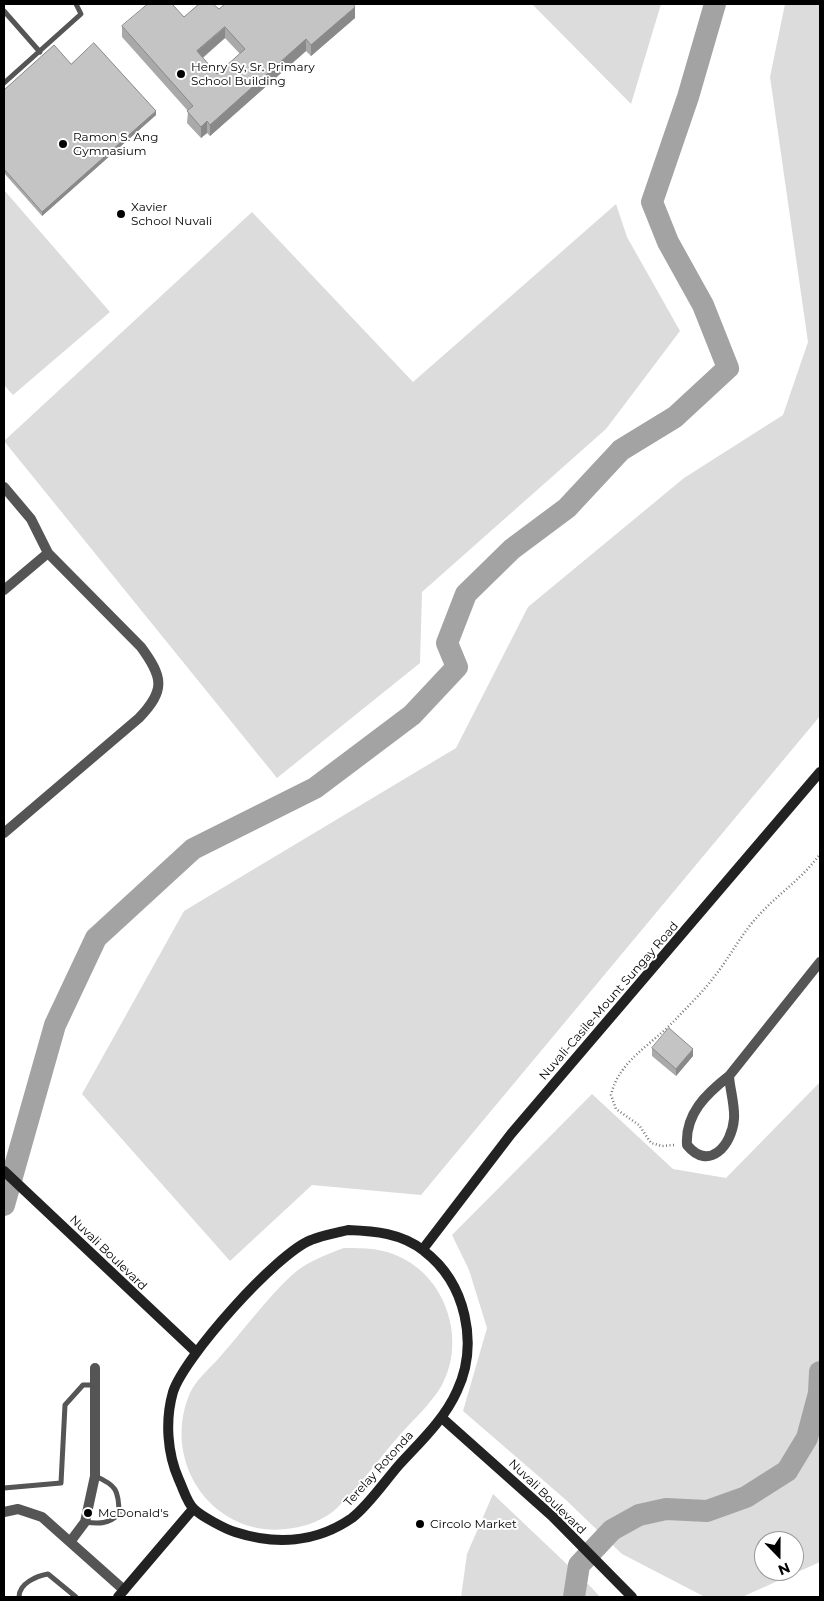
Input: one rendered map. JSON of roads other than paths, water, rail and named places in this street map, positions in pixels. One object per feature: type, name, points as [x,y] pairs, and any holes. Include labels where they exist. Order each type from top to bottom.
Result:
[{"type":"main road","name":"Nuvali-Casile-Mount Sungay Road","points":[[423,1249],[479,1173],[540,1099],[820,772]]},
{"type":"main road","name":"Nuvali Boulevard","points":[[4,1172],[196,1352]]},
{"type":"main road","name":"Terelay Rotonda","points":[[348,1230],[375,1231],[396,1236],[423,1249],[438,1264],[451,1283],[461,1304],[468,1329],[465,1370],[457,1392],[442,1418],[353,1517],[320,1534],[288,1542],[256,1539],[230,1530],[193,1509],[176,1472],[169,1443],[168,1424],[174,1390],[196,1352],[282,1258],[310,1240],[348,1230]]},
{"type":"main road","name":"Nuvali Boulevard","points":[[442,1418],[552,1516],[631,1596]]},
{"type":"main road","points":[[121,1594],[193,1509]]},
{"type":"street","points":[[4,487],[31,519],[48,553],[141,646],[153,663],[158,680],[158,691],[154,702],[139,718],[4,833]]},
{"type":"street","points":[[4,590],[48,553]]},
{"type":"street","points":[[729,1076],[734,1119],[732,1131],[718,1152],[708,1157],[698,1156],[687,1145],[691,1119],[703,1099],[729,1076],[820,962]]},
{"type":"street","points":[[70,1542],[84,1522],[95,1476],[95,1368]]},
{"type":"street","points":[[4,1512],[18,1509],[42,1517],[70,1542],[121,1594]]},
{"type":"lane","points":[[4,83],[81,14],[76,4]]},
{"type":"lane","points":[[4,11],[40,52]]},
{"type":"lane","points":[[4,1488],[62,1483],[65,1405],[83,1385],[95,1385]]},
{"type":"lane","points":[[84,1522],[112,1521],[119,1514],[119,1502],[115,1487],[110,1482],[95,1476]]},
{"type":"lane","points":[[19,1597],[20,1590],[34,1577],[48,1574],[76,1597]]},
{"type":"waterway","points":[[4,1205],[55,1025],[96,938],[193,849],[315,788],[412,715],[457,667],[447,643],[466,594],[512,549],[567,508],[621,450],[675,417],[728,368],[703,305],[668,242],[652,202],[688,97],[715,4]]},
{"type":"waterway","points":[[574,1597],[579,1565],[612,1530],[639,1515],[666,1509],[707,1511],[746,1497],[787,1471],[807,1438],[819,1393],[820,1372]]},
{"type":"place","name":"Henry Sy, Sr. Primary School Building","points":[[181,74]]},
{"type":"place","name":"Ramon S. Ang Gymnasium","points":[[63,144]]},
{"type":"place","name":"Xavier School Nuvali","points":[[121,214]]},
{"type":"place","name":"McDonald's","points":[[88,1513]]},
{"type":"place","name":"Circolo Market","points":[[420,1524]]}]
